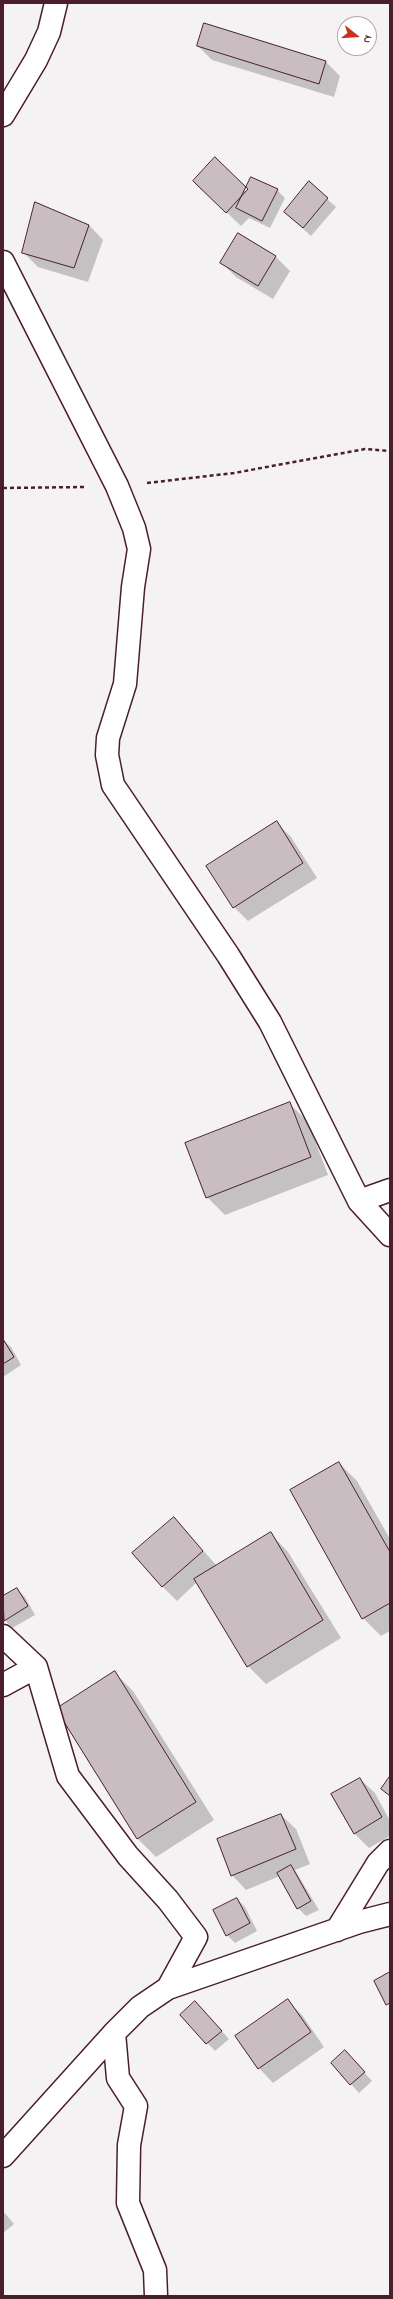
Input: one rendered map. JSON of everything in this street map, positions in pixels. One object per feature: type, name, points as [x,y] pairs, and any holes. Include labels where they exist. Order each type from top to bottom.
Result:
[{"type":"street","points":[[3,115],[46,39],[56,3]]},
{"type":"street","points":[[3,262],[117,486],[134,528],[139,549],[133,586],[125,684],[108,738],[107,755],[113,785],[228,955],[270,1022],[359,1201],[390,1235]]},
{"type":"street","points":[[359,1201],[390,1190]]},
{"type":"street","points":[[3,1636],[36,1667],[68,1776],[128,1856],[168,1900],[196,1937],[168,1988]]},
{"type":"street","points":[[3,1685],[36,1667]]},
{"type":"street","points":[[337,1930],[378,1863],[390,1851]]},
{"type":"street","points":[[3,2156],[114,2033],[140,2007],[168,1988],[337,1930],[390,1914]]},
{"type":"street","points":[[114,2033],[118,2078],[136,2106],[129,2145],[128,2204],[155,2270],[156,2296]]},
{"type":"path","points":[[3,488],[117,486],[234,473],[365,449],[390,451]]},
{"type":"building","points":[[204,23],[326,61],[319,84],[197,46]]},
{"type":"building","points":[[215,157],[248,189],[226,213],[193,181]]},
{"type":"building","points":[[251,177],[278,189],[262,221],[236,208]]},
{"type":"building","points":[[309,181],[328,198],[303,228],[284,212]]},
{"type":"building","points":[[35,202],[89,225],[74,268],[22,253]]},
{"type":"building","points":[[238,233],[276,256],[258,286],[220,263]]},
{"type":"building","points":[[277,821],[303,863],[233,908],[206,866]]},
{"type":"building","points":[[290,1102],[311,1157],[206,1198],[185,1143]]},
{"type":"building","points":[[3,1339],[14,1357],[3,1364]]},
{"type":"building","points":[[339,1462],[390,1552],[390,1603],[362,1619],[290,1490]]},
{"type":"building","points":[[174,1517],[203,1551],[162,1587],[132,1553]]},
{"type":"building","points":[[271,1532],[323,1620],[247,1667],[194,1579]]},
{"type":"building","points":[[17,1588],[28,1606],[4,1621],[3,1596]]},
{"type":"building","points":[[115,1671],[196,1802],[137,1839],[56,1709]]},
{"type":"building","points":[[390,1776],[390,1796],[381,1789]]},
{"type":"building","points":[[360,1778],[382,1817],[354,1834],[331,1794]]},
{"type":"building","points":[[281,1814],[296,1849],[231,1876],[217,1839]]},
{"type":"building","points":[[291,1865],[311,1901],[297,1909],[277,1873]]},
{"type":"building","points":[[237,1898],[250,1923],[226,1936],[213,1910]]},
{"type":"building","points":[[390,1972],[390,2003],[386,2005],[374,1981]]},
{"type":"building","points":[[288,1999],[311,2032],[258,2069],[235,2036]]},
{"type":"building","points":[[195,2001],[222,2031],[206,2044],[180,2015]]},
{"type":"building","points":[[345,2050],[365,2072],[350,2085],[331,2063]]}]
